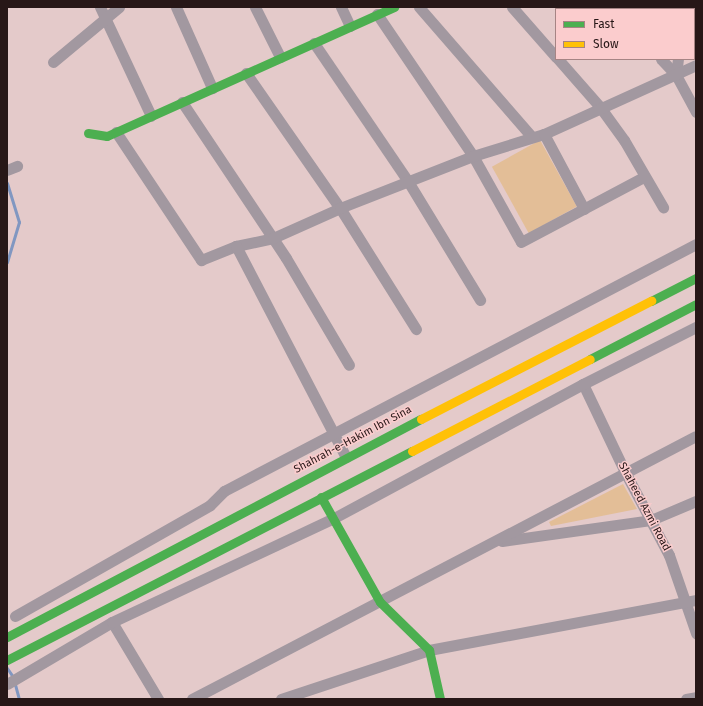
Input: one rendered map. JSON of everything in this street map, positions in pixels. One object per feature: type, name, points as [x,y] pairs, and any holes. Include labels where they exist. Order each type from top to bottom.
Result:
[{"type":"main road","points":[[88,133],[107,136],[394,7]]},
{"type":"main road","points":[[615,318],[696,269]]},
{"type":"main road","name":"Shahrah-e-Hakim Ibn Sina","points":[[7,637],[346,457],[615,318],[696,278]]},
{"type":"main road","points":[[7,660],[696,304]]},
{"type":"main road","points":[[622,343],[696,312]]},
{"type":"main road","points":[[321,497],[380,602],[429,650],[440,699]]},
{"type":"street","points":[[100,7],[151,116]]},
{"type":"street","points":[[53,62],[119,7]]},
{"type":"street","points":[[176,7],[212,88]]},
{"type":"street","points":[[255,7],[280,57]]},
{"type":"street","points":[[341,7],[350,26]]},
{"type":"street","points":[[419,7],[532,137]]},
{"type":"street","points":[[512,7],[555,56]]},
{"type":"street","points":[[377,14],[473,156],[521,242],[644,177]]},
{"type":"street","points":[[314,44],[408,183],[480,300]]},
{"type":"street","points":[[559,60],[600,107],[624,140],[644,177],[663,207]]},
{"type":"street","points":[[662,60],[676,75],[696,112]]},
{"type":"street","points":[[676,75],[678,60]]},
{"type":"street","points":[[116,132],[201,260],[236,246],[273,238],[340,208],[408,183],[473,156],[544,134],[600,107],[696,65]]},
{"type":"street","points":[[246,73],[340,208],[416,329]]},
{"type":"street","points":[[182,102],[273,238],[349,365]]},
{"type":"street","points":[[544,134],[584,209]]},
{"type":"street","points":[[15,616],[210,505],[224,491],[696,244]]},
{"type":"street","points":[[236,246],[346,457]]},
{"type":"street","points":[[7,684],[112,622],[334,518],[583,384],[696,327]]},
{"type":"street","name":"Shaheed Azmi Road","points":[[583,384],[625,472],[669,555],[691,602],[696,633]]},
{"type":"street","points":[[192,699],[494,543],[625,472],[696,436]]},
{"type":"street","points":[[494,543],[650,520],[696,501]]},
{"type":"street","points":[[281,699],[429,650],[691,602]]},
{"type":"street","points":[[112,622],[158,699]]},
{"type":"street","points":[[686,699],[696,697]]},
{"type":"shaded area","points":[[540,140],[577,206],[529,233],[492,167]]},
{"type":"shaded area","points":[[623,484],[637,509],[551,526],[549,522]]},
{"type":"waterway","points":[[7,183],[19,222],[7,262]]},
{"type":"waterway","points":[[7,668],[13,677],[19,699]]},
{"type":"traffic: fast","points":[[88,133],[107,136],[394,7]]},
{"type":"traffic: fast","points":[[651,301],[696,278]]},
{"type":"traffic: fast","points":[[590,359],[696,304]]},
{"type":"traffic: fast","points":[[7,637],[421,419]]},
{"type":"traffic: fast","points":[[7,660],[412,451]]},
{"type":"traffic: fast","points":[[321,497],[380,602],[429,650],[440,699]]},
{"type":"traffic: slow","points":[[421,419],[651,301]]},
{"type":"traffic: slow","points":[[412,451],[590,359]]}]
